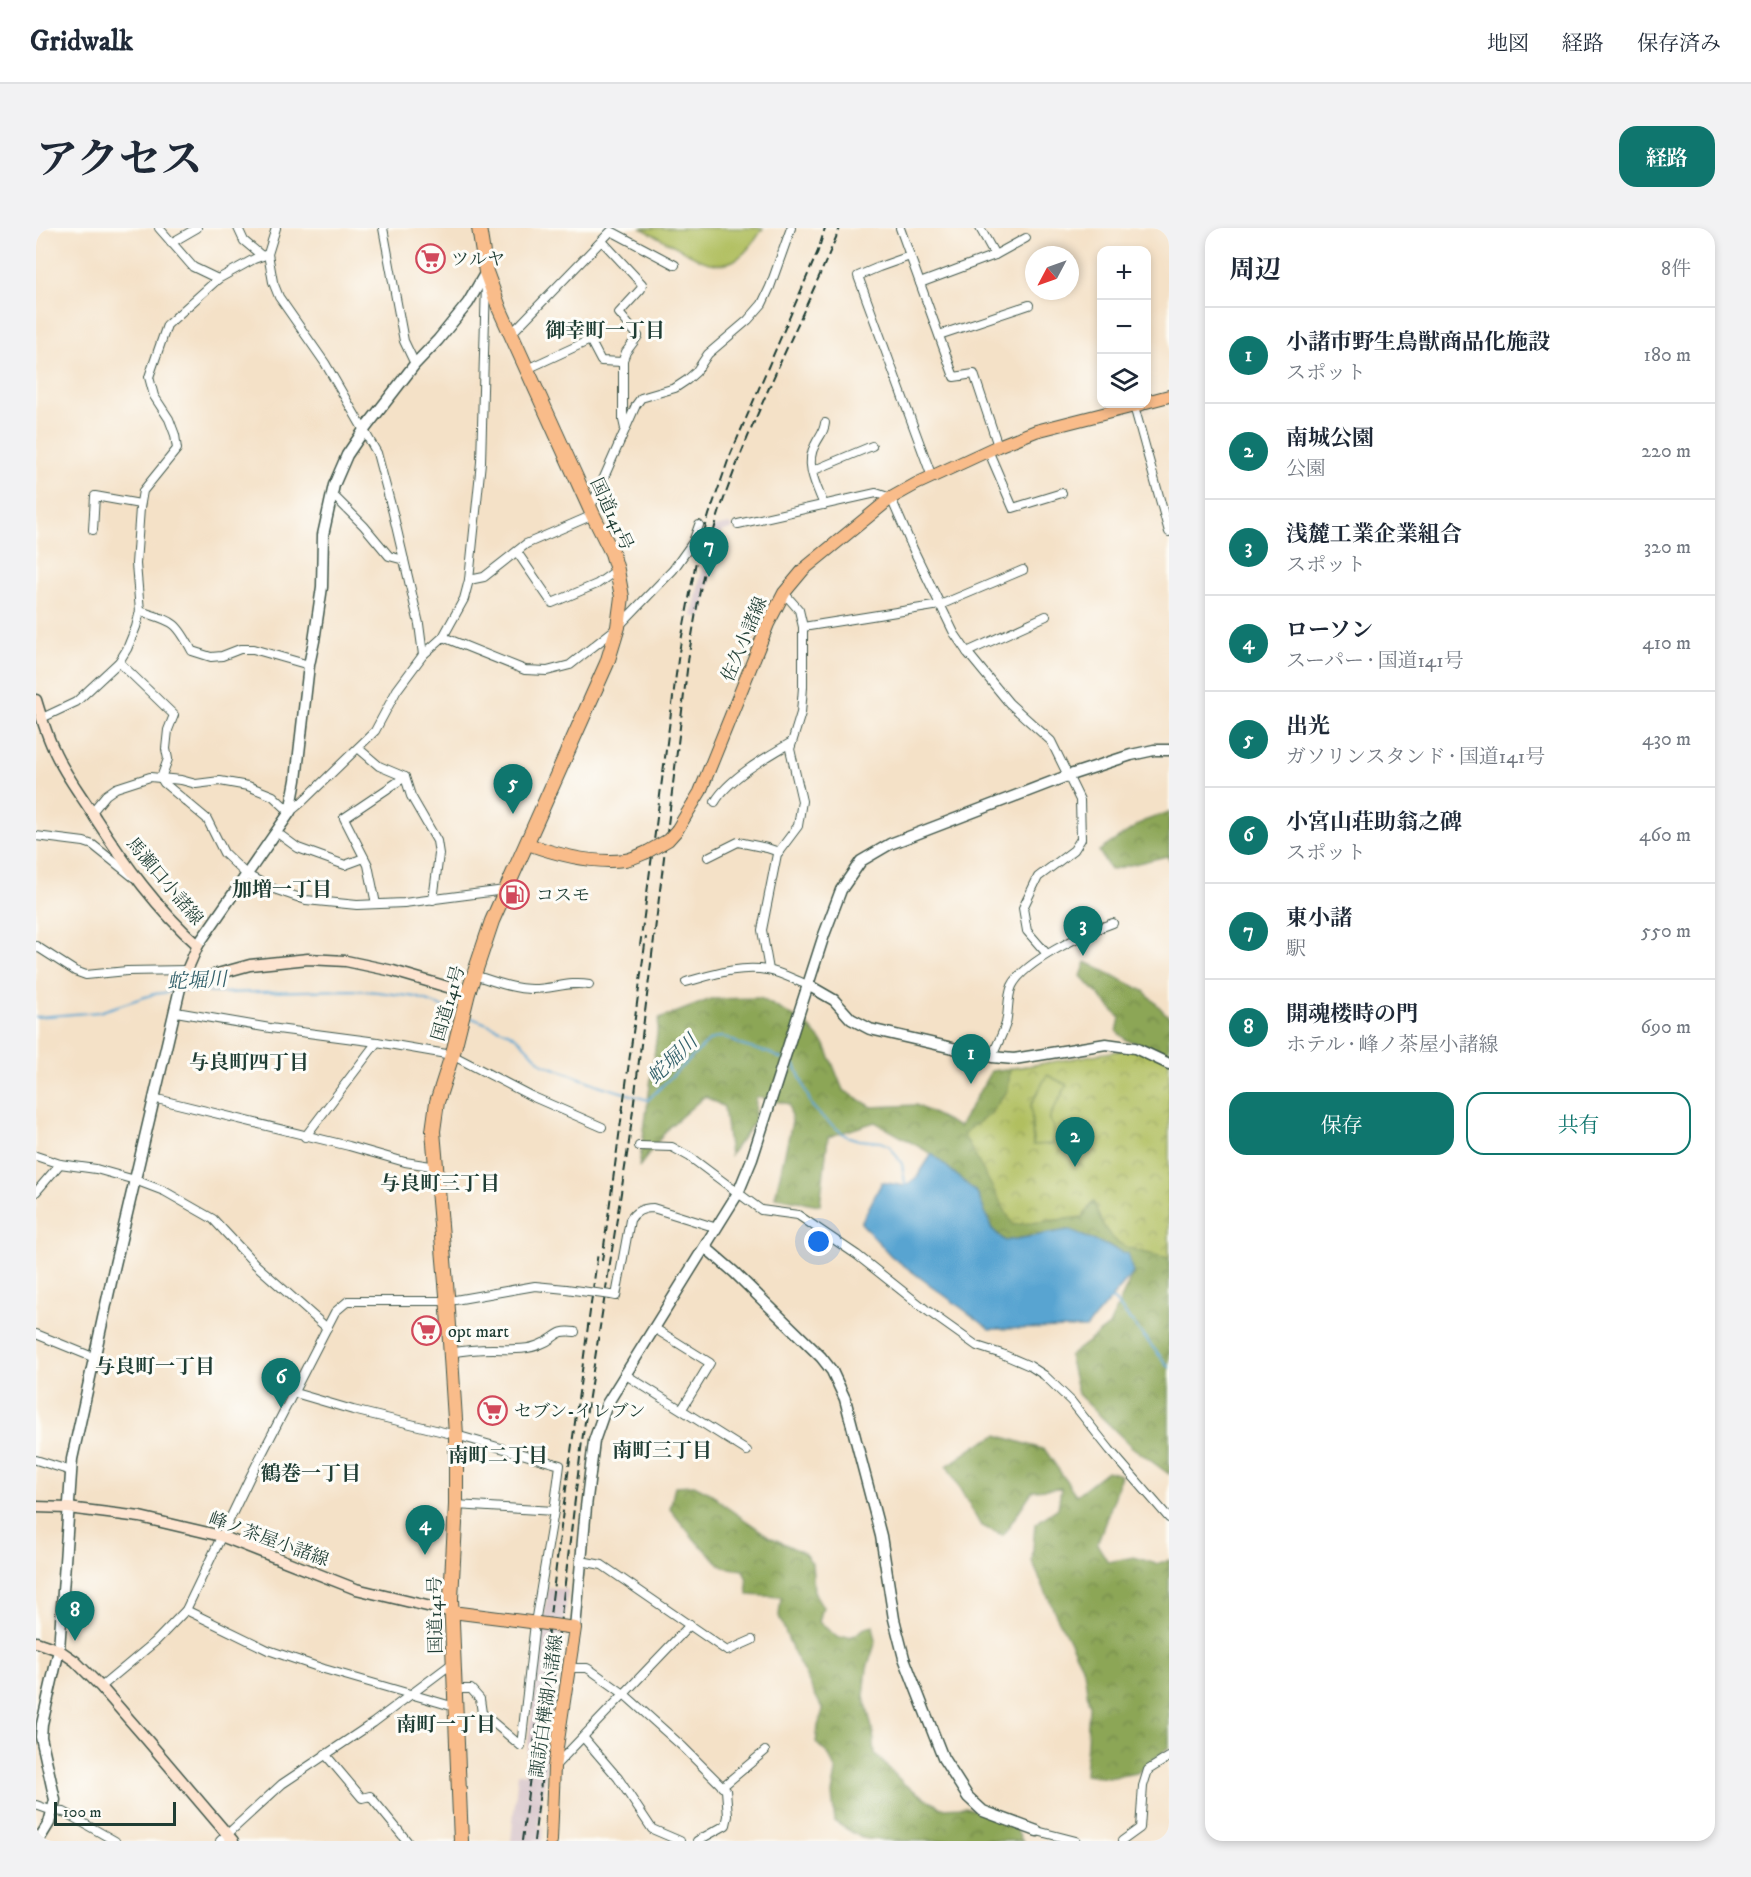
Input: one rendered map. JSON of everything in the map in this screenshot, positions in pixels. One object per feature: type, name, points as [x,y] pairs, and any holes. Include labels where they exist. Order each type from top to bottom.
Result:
[{"type":"highway","name":"国道141号","points":[[461,1841],[452,1612],[456,1435],[448,1301],[433,1131],[437,1102],[468,993],[492,921],[607,663],[618,627],[622,597],[612,554],[500,310],[486,272],[479,228]]},
{"type":"main road","points":[[1151,401],[1169,396]]},
{"type":"main road","name":"佐久小諸線","points":[[528,844],[586,859],[626,860],[647,852],[668,840],[677,830],[700,792],[768,624],[784,593],[804,569],[891,498],[932,477],[993,448],[1036,431],[1126,408]]},
{"type":"main road","name":"馬瀬口小諸線","points":[[36,700],[53,748],[72,783],[122,859],[185,934],[198,945],[182,984]]},
{"type":"main road","points":[[182,984],[250,965],[308,959],[346,961],[393,971],[468,993]]},
{"type":"main road","name":"峰ノ茶屋小諸線","points":[[36,1507],[68,1508],[140,1517],[221,1536],[356,1589],[452,1612]]},
{"type":"main road","name":"諏訪白樺湖小諸線","points":[[452,1612],[571,1628],[570,1668],[554,1767],[551,1841]]},
{"type":"main road","points":[[36,1642],[59,1650],[75,1661],[101,1688],[226,1838]]},
{"type":"street","points":[[159,228],[193,267],[218,279]]},
{"type":"street","points":[[171,243],[197,228]]},
{"type":"street","points":[[238,228],[244,241],[265,255]]},
{"type":"street","points":[[276,228],[265,255],[279,297],[325,363],[377,453],[404,560],[423,655]]},
{"type":"street","points":[[383,228],[404,341],[415,364]]},
{"type":"street","points":[[469,580],[484,577],[526,544],[591,512],[636,405],[641,398],[675,388],[687,380],[696,372],[708,354],[748,320],[762,304],[785,249],[791,228]]},
{"type":"street","points":[[900,228],[954,377],[974,374],[993,448],[1013,508],[1062,493]]},
{"type":"street","points":[[980,228],[995,255]]},
{"type":"street","points":[[511,334],[611,231],[675,265]]},
{"type":"street","points":[[920,284],[995,255],[1026,238]]},
{"type":"street","points":[[602,241],[642,284],[641,289],[619,313],[638,336],[626,352],[623,362],[625,429]]},
{"type":"street","points":[[42,718],[76,702],[119,662],[133,634],[140,611],[136,564],[143,491],[177,449],[169,419],[154,396],[149,377],[167,325],[218,279],[265,255]]},
{"type":"street","points":[[910,256],[858,276],[932,477]]},
{"type":"street","points":[[290,812],[296,780],[309,665],[322,588],[324,535],[334,485],[347,455],[364,430],[415,364],[468,303],[486,272]]},
{"type":"street","points":[[198,945],[290,812],[375,730],[397,690],[423,655],[443,637],[464,599],[469,580],[481,462],[486,272]]},
{"type":"street","points":[[939,335],[1029,305]]},
{"type":"street","points":[[527,369],[590,340],[601,361],[623,362]]},
{"type":"street","points":[[1139,408],[1169,532]]},
{"type":"street","points":[[824,505],[810,466],[813,446],[824,432],[825,423]]},
{"type":"street","points":[[812,471],[872,446]]},
{"type":"street","points":[[738,524],[876,493],[891,498],[954,633],[1009,703],[1051,741],[1080,800],[1081,839],[1074,850],[1038,877],[1023,908],[1027,931],[1047,954]]},
{"type":"street","points":[[332,494],[364,526],[389,556],[404,560]]},
{"type":"street","points":[[93,530],[95,495],[140,504]]},
{"type":"street","points":[[443,637],[525,670],[547,671],[570,665],[618,627],[673,570],[693,542],[699,525]]},
{"type":"street","points":[[517,552],[552,603],[597,584],[617,570]]},
{"type":"street","points":[[803,627],[940,605],[1023,570]]},
{"type":"street","points":[[769,970],[762,930],[779,852],[798,826],[802,801],[790,749],[801,713],[804,687],[803,627],[799,610],[784,593]]},
{"type":"street","points":[[140,611],[173,622],[181,630],[192,651],[211,657],[222,656],[240,649],[253,650],[309,665]]},
{"type":"street","points":[[967,652],[1046,616]]},
{"type":"street","points":[[119,662],[174,715],[168,730],[166,748],[168,759],[161,778]]},
{"type":"street","points":[[715,802],[721,793],[764,758],[792,742]]},
{"type":"street","points":[[358,748],[379,766],[405,777],[411,796],[437,841],[439,854],[433,900]]},
{"type":"street","points":[[571,1628],[594,1441],[607,1404],[738,1193],[752,1159],[792,1031],[841,890],[861,861],[890,844],[1067,776],[1131,755],[1154,750],[1169,750]]},
{"type":"street","points":[[92,812],[106,795],[116,788],[150,777],[196,784],[220,781],[248,786],[273,796],[290,812]]},
{"type":"street","points":[[376,904],[368,865],[344,818],[405,777]]},
{"type":"street","points":[[161,778],[207,819],[224,853],[247,875],[274,889],[306,900],[357,905],[433,900],[505,890]]},
{"type":"street","points":[[276,832],[298,848],[345,865],[364,858]]},
{"type":"street","points":[[36,837],[93,845],[141,883]]},
{"type":"street","points":[[708,858],[738,843],[779,852]]},
{"type":"street","points":[[992,1057],[1006,1023],[1008,1000],[1013,984],[1021,975],[1047,954],[1090,931],[1113,923]]},
{"type":"street","points":[[36,946],[75,971],[86,975],[127,971],[187,970]]},
{"type":"street","points":[[686,982],[749,968],[769,970],[808,985],[834,1000],[851,1019],[870,1029],[992,1057],[1014,1059],[1106,1044],[1135,1048],[1169,1064]]},
{"type":"street","points":[[474,975],[527,989],[576,982],[589,985]]},
{"type":"street","points":[[38,1841],[49,1824],[55,1800],[41,1737],[59,1650],[70,1471],[153,1098],[182,984]]},
{"type":"street","points":[[176,1012],[270,1028],[377,1041],[452,1055],[531,1096],[602,1127]]},
{"type":"street","points":[[305,1137],[377,1041]]},
{"type":"street","points":[[153,1098],[405,1162],[437,1167]]},
{"type":"street","points":[[639,1146],[657,1145],[680,1150],[761,1209],[798,1215],[856,1255],[977,1346],[1030,1366],[1044,1375],[1071,1401],[1169,1518]]},
{"type":"street","points":[[36,1156],[60,1164],[96,1169],[135,1180],[164,1191],[213,1219],[256,1265],[327,1329]]},
{"type":"street","points":[[36,1192],[60,1164]]},
{"type":"street","points":[[101,1688],[156,1641],[186,1610],[249,1479],[335,1312],[348,1301],[448,1301],[535,1286],[616,1296],[630,1220],[642,1209],[653,1208],[717,1228]]},
{"type":"street","points":[[705,1247],[734,1272],[832,1371],[845,1399],[881,1536],[894,1619],[904,1658],[943,1758],[968,1797],[983,1811],[1037,1831],[1076,1841]]},
{"type":"street","points":[[654,1328],[710,1363],[682,1409]]},
{"type":"street","points":[[450,1353],[470,1350],[515,1350],[542,1344],[565,1330],[576,1332]]},
{"type":"street","points":[[36,1334],[95,1358]]},
{"type":"street","points":[[626,1375],[747,1450]]},
{"type":"street","points":[[295,1393],[560,1465],[536,1623],[521,1746],[482,1713],[480,1699],[471,1689],[454,1689]]},
{"type":"street","points":[[36,1460],[70,1471]]},
{"type":"street","points":[[456,1505],[554,1511]]},
{"type":"street","points":[[581,1561],[602,1565],[727,1651],[752,1640]]},
{"type":"street","points":[[186,1610],[268,1650],[324,1669],[455,1707]]},
{"type":"street","points":[[554,1767],[690,1625]]},
{"type":"street","points":[[226,1838],[282,1784],[373,1723],[454,1662]]},
{"type":"street","points":[[570,1668],[587,1668],[624,1694],[683,1747],[726,1790],[728,1816],[726,1825],[697,1841]]},
{"type":"street","points":[[583,1737],[618,1778],[652,1828],[680,1841]]},
{"type":"street","points":[[722,1787],[765,1751]]},
{"type":"street","points":[[325,1754],[362,1798],[370,1796],[407,1841]]},
{"type":"street","points":[[1122,1841],[1140,1828],[1143,1786],[1148,1770],[1169,1757]]},
{"type":"street","points":[[36,1806],[64,1812],[115,1841]]},
{"type":"shaded area","points":[[730,524],[734,528],[722,532],[701,618],[692,616],[713,527]]},
{"type":"shaded area","points":[[548,1587],[568,1590],[539,1826],[543,1827],[542,1841],[511,1841],[518,1773],[524,1774]]},
{"type":"green space","points":[[641,228],[763,228],[745,253],[730,262],[721,264],[701,260]]},
{"type":"green space","points":[[1169,812],[1169,859],[1167,856],[1110,870],[1099,851],[1144,821]]},
{"type":"green space","points":[[1086,962],[1144,991],[1169,1017],[1169,1052],[1126,1040],[1117,1032],[1120,1018],[1081,976]]},
{"type":"green space","points":[[760,998],[807,1024],[825,1045],[843,1090],[872,1107],[916,1105],[959,1127],[991,1071],[1026,1066],[1169,1178],[1169,1474],[1132,1447],[1078,1394],[1069,1356],[1109,1326],[1133,1273],[1128,1254],[1068,1230],[1005,1241],[992,1229],[977,1193],[932,1154],[875,1122],[828,1137],[820,1205],[775,1197],[792,1122],[789,1104],[756,1097],[755,1121],[730,1155],[724,1107],[705,1096],[668,1128],[639,1167],[659,1019],[711,999]]},
{"type":"green space","points":[[1135,1048],[1169,1054],[1169,1258],[1119,1243],[1104,1226],[1093,1201],[1083,1217],[1013,1225],[963,1134],[990,1114],[1008,1090],[1010,1069]]},
{"type":"green space","points":[[1047,1075],[1067,1085],[1050,1116],[1054,1127],[1053,1144],[1033,1145],[1031,1105]]},
{"type":"green space","points":[[997,1435],[1045,1450],[1076,1495],[1107,1471],[1121,1475],[1097,1544],[1108,1562],[1134,1557],[1156,1564],[1169,1560],[1169,1747],[1137,1773],[1108,1778],[1085,1775],[1089,1706],[1084,1670],[1032,1561],[1035,1524],[1058,1508],[1061,1488],[1033,1490],[1003,1535],[981,1526],[947,1466]]},
{"type":"green space","points":[[694,1485],[712,1494],[725,1506],[770,1537],[804,1553],[812,1563],[814,1592],[823,1607],[819,1622],[838,1638],[853,1636],[873,1626],[876,1641],[867,1668],[864,1696],[873,1732],[875,1754],[905,1785],[941,1808],[965,1807],[1012,1822],[1023,1841],[869,1839],[862,1838],[835,1822],[832,1794],[836,1772],[829,1755],[816,1743],[823,1710],[794,1654],[779,1616],[781,1597],[748,1595],[747,1580],[743,1570],[723,1567],[695,1540],[670,1509],[675,1486]]},
{"type":"water","points":[[932,1154],[977,1193],[992,1229],[1005,1241],[1068,1230],[1128,1254],[1133,1273],[1086,1328],[990,1329],[891,1256],[861,1223],[882,1182],[905,1186],[917,1177]]},
{"type":"waterway","name":"蛇堀川","points":[[182,991],[219,993],[351,990],[378,992],[416,997],[458,1013]]},
{"type":"waterway","name":"蛇堀川","points":[[36,1017],[99,1012],[154,994],[177,991]]},
{"type":"waterway","name":"蛇堀川","points":[[467,1016],[510,1033],[543,1064],[601,1086],[648,1100],[710,1040],[720,1037],[728,1038],[743,1046],[782,1059]]},
{"type":"waterway","name":"蛇堀川","points":[[787,1061],[795,1065],[812,1106],[821,1116],[846,1136],[881,1142],[890,1146],[902,1164],[906,1189]]},
{"type":"waterway","name":"蛇堀川","points":[[1109,1299],[1114,1300],[1169,1367]]},
{"type":"railway","points":[[640,946],[679,652],[697,556],[729,458],[818,251],[825,228]]},
{"type":"railway","points":[[534,1841],[582,1441],[629,1142],[689,654],[698,599],[720,510],[733,474],[840,228]]},
{"type":"railway","points":[[602,1261],[646,937]]},
{"type":"railway","points":[[522,1841],[598,1252]]},
{"type":"place","name":"ツルヤ","points":[[430,259]]},
{"type":"place","name":"東小諸","points":[[709,577]]},
{"type":"place","name":"出光","points":[[513,814]]},
{"type":"place","name":"コスモ","points":[[515,895]]},
{"type":"place","name":"浅麓工業企業組合","points":[[1083,956]]},
{"type":"place","name":"小諸市野生鳥獣商品化施設","points":[[971,1084]]},
{"type":"place","name":"南城公園","points":[[1075,1167]]},
{"type":"place","name":"opt mart","points":[[427,1331]]},
{"type":"place","name":"小宮山荘助翁之碑","points":[[281,1408]]},
{"type":"place","name":"セブン-イレブン","points":[[493,1411]]},
{"type":"place","name":"ローソン","points":[[425,1555]]},
{"type":"place","name":"開魂楼時の門","points":[[75,1641]]},
{"type":"district","name":"御幸町一丁目","points":[[605,330]]},
{"type":"district","name":"加増一丁目","points":[[282,889]]},
{"type":"district","name":"与良町四丁目","points":[[249,1062]]},
{"type":"district","name":"与良町三丁目","points":[[440,1183]]},
{"type":"district","name":"与良町一丁目","points":[[155,1366]]},
{"type":"district","name":"南町三丁目","points":[[662,1450]]},
{"type":"district","name":"南町二丁目","points":[[498,1455]]},
{"type":"district","name":"鶴巻一丁目","points":[[311,1473]]},
{"type":"district","name":"南町一丁目","points":[[446,1724]]}]
